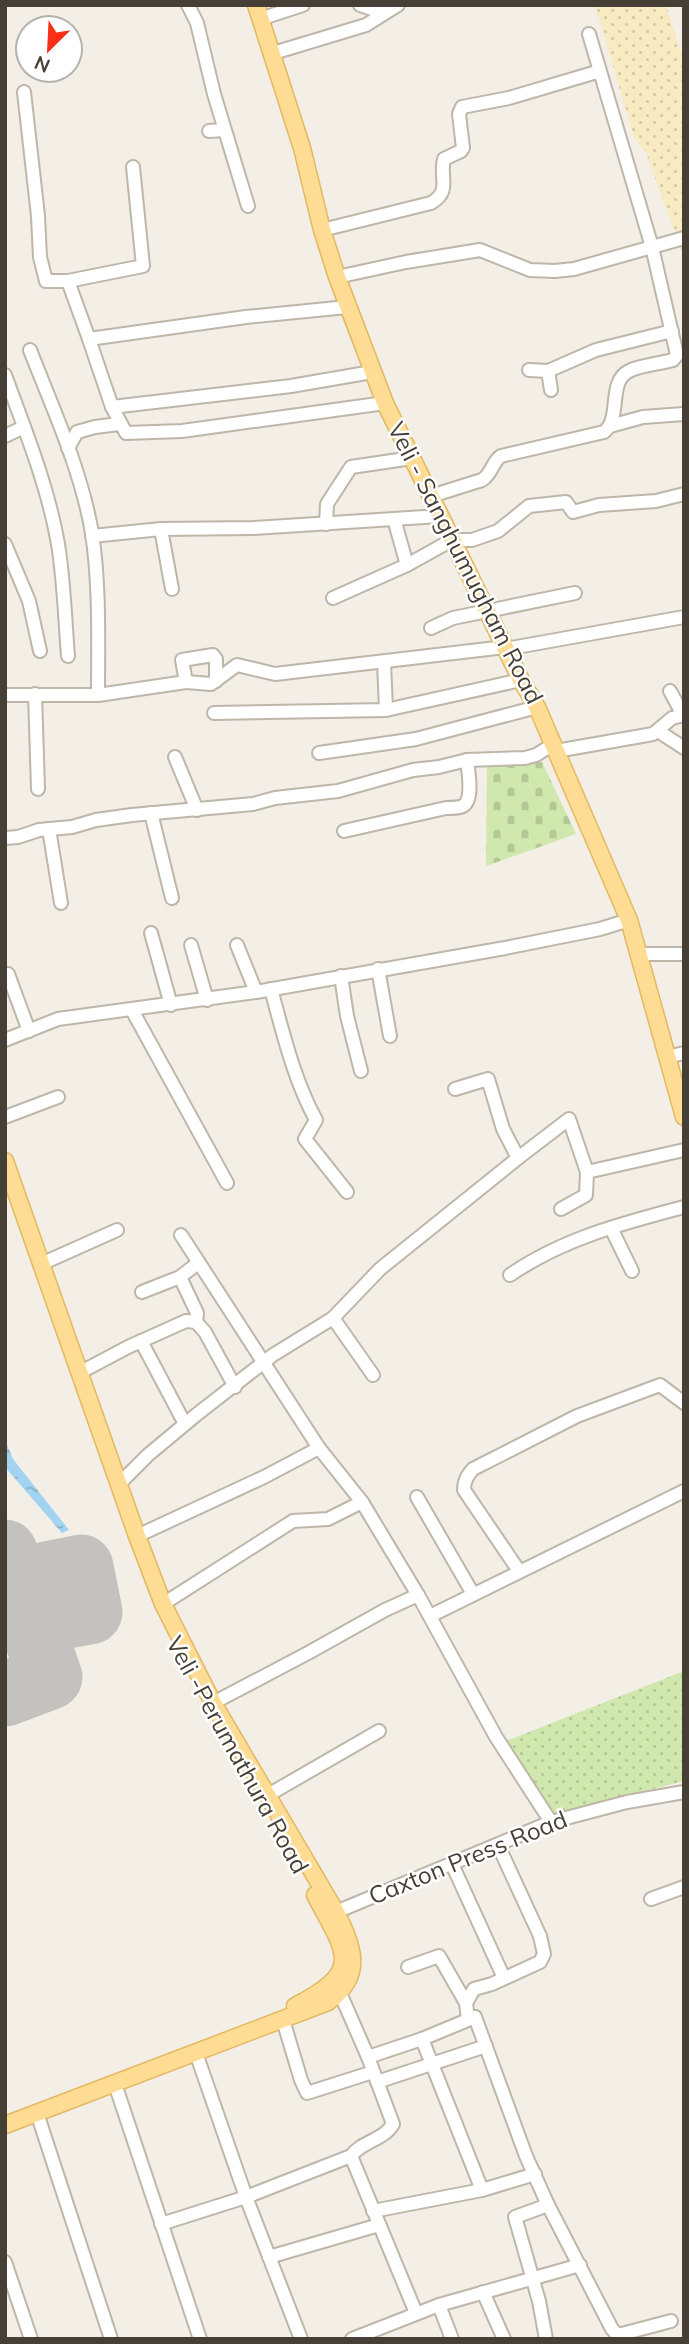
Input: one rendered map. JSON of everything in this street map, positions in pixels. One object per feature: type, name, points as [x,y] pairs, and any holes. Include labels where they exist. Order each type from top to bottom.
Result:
[{"type":"main road","name":"Veli - Sanghumugham Road","points":[[258,12],[302,148],[322,230],[372,372],[520,680],[537,708],[629,920],[684,1117]]},
{"type":"main road","points":[[5,1161],[163,1604],[213,1703],[336,1912],[351,1942],[353,1962],[350,1978],[340,1993],[328,2002],[5,2125]]},
{"type":"main road","name":"Veli -Perumathura Road","points":[[5,1190],[157,1611],[191,1679],[284,1835],[344,1952],[343,1967],[331,1984],[296,2005],[5,2118]]},
{"type":"street","points":[[188,5],[197,23],[224,130],[248,206]]},
{"type":"street","points":[[258,12],[303,5]]},
{"type":"street","points":[[360,5],[384,13]]},
{"type":"street","points":[[270,54],[366,25],[398,5]]},
{"type":"street","points":[[589,34],[652,247],[678,352],[676,358],[630,370],[624,375],[618,387],[610,426]]},
{"type":"street","points":[[322,230],[438,199],[443,190],[444,159],[463,148],[459,114],[462,107],[509,98],[600,71]]},
{"type":"street","points":[[24,92],[40,257],[46,281],[68,281],[143,266],[133,167]]},
{"type":"street","points":[[209,131],[224,130]]},
{"type":"street","points":[[337,277],[480,250],[530,270],[574,269],[684,238]]},
{"type":"street","points":[[68,281],[112,407],[126,433],[183,430],[385,403]]},
{"type":"street","points":[[89,339],[246,317],[347,307]]},
{"type":"street","points":[[529,370],[548,371],[596,350],[672,331]]},
{"type":"street","points":[[30,349],[68,448],[92,536],[98,695]]},
{"type":"street","points":[[548,371],[551,390]]},
{"type":"street","points":[[112,407],[291,386],[372,372]]},
{"type":"street","points":[[6,378],[51,513],[58,545],[68,656]]},
{"type":"street","points":[[431,496],[482,481],[502,456],[599,434],[610,426],[643,417],[684,414]]},
{"type":"street","points":[[68,448],[77,432],[119,424]]},
{"type":"street","points":[[5,436],[24,427]]},
{"type":"street","points":[[326,524],[327,504],[351,467],[412,458]]},
{"type":"street","points":[[333,598],[407,565],[452,540],[472,540],[498,531],[530,506],[566,502],[573,512],[599,505],[656,501],[684,494]]},
{"type":"street","points":[[92,536],[162,529],[326,524],[440,516]]},
{"type":"street","points":[[394,519],[407,565]]},
{"type":"street","points":[[162,529],[172,589]]},
{"type":"street","points":[[5,544],[29,601],[40,651]]},
{"type":"street","points":[[431,628],[453,618],[575,593]]},
{"type":"street","points":[[5,695],[98,695],[186,681],[211,684],[237,665],[275,674],[523,646],[684,617]]},
{"type":"street","points":[[186,681],[182,660],[213,655],[216,659],[216,681]]},
{"type":"street","points":[[384,662],[386,710]]},
{"type":"street","points":[[214,713],[386,710],[520,680]]},
{"type":"street","points":[[5,838],[132,814],[253,804],[296,795],[338,791],[413,770],[439,768],[467,760],[525,758],[554,748],[646,736],[658,731],[672,718],[683,715],[670,691]]},
{"type":"street","points":[[35,694],[38,789]]},
{"type":"street","points":[[319,753],[416,739],[537,708]]},
{"type":"street","points":[[658,731],[684,748]]},
{"type":"street","points":[[175,757],[197,810]]},
{"type":"street","points":[[344,831],[446,808],[462,807],[469,794],[467,760]]},
{"type":"street","points":[[152,813],[172,898]]},
{"type":"street","points":[[49,829],[61,903]]},
{"type":"street","points":[[5,1040],[58,1019],[256,992],[505,948],[600,929],[629,920]]},
{"type":"street","points":[[151,933],[171,1005]]},
{"type":"street","points":[[191,945],[207,1000]]},
{"type":"street","points":[[237,945],[256,992]]},
{"type":"street","points":[[638,954],[684,954]]},
{"type":"street","points":[[378,969],[390,1036]]},
{"type":"street","points":[[9,974],[29,1031]]},
{"type":"street","points":[[341,976],[361,1071]]},
{"type":"street","points":[[271,989],[286,1043],[316,1120],[305,1139],[347,1192]]},
{"type":"street","points":[[132,1010],[227,1183]]},
{"type":"street","points":[[667,1058],[684,1053]]},
{"type":"street","points":[[455,1089],[488,1079],[503,1129],[518,1158]]},
{"type":"street","points":[[5,1117],[58,1097]]},
{"type":"street","points":[[119,1484],[148,1455],[263,1363],[333,1318],[380,1269],[569,1119],[587,1172],[586,1195],[561,1209]]},
{"type":"street","points":[[587,1172],[684,1150]]},
{"type":"street","points":[[510,1275],[536,1257],[611,1228],[684,1207]]},
{"type":"street","points":[[611,1228],[632,1271]]},
{"type":"street","points":[[41,1264],[117,1230]]},
{"type":"street","points":[[180,1235],[319,1448],[362,1502],[430,1616],[496,1737],[551,1822]]},
{"type":"street","points":[[142,1292],[180,1277],[198,1263]]},
{"type":"street","points":[[180,1277],[197,1313],[196,1322]]},
{"type":"street","points":[[333,1318],[373,1375]]},
{"type":"street","points":[[79,1373],[186,1321],[196,1322],[205,1332],[235,1387]]},
{"type":"street","points":[[141,1341],[185,1424]]},
{"type":"street","points":[[519,1571],[464,1490],[464,1482],[473,1469],[577,1416],[660,1385],[684,1403]]},
{"type":"street","points":[[137,1536],[264,1477],[319,1448]]},
{"type":"street","points":[[430,1616],[684,1491]]},
{"type":"street","points":[[417,1497],[473,1594]]},
{"type":"street","points":[[163,1604],[293,1521],[328,1519],[362,1502]]},
{"type":"street","points":[[213,1703],[385,1610],[418,1595]]},
{"type":"street","points":[[268,1796],[379,1731]]},
{"type":"street","name":"Caxton Press Road","points":[[336,1912],[551,1822],[626,1802],[684,1791]]},
{"type":"street","points":[[466,2003],[474,1989],[540,1962],[544,1954],[540,1936],[498,1845]]},
{"type":"street","points":[[452,1864],[504,1978]]},
{"type":"street","points":[[651,1899],[684,1888]]},
{"type":"street","points":[[408,1967],[439,1956],[466,2003],[468,2019],[475,2017]]},
{"type":"street","points":[[161,2224],[246,2197],[351,2157],[355,2151],[389,2131],[393,2124],[340,1993]]},
{"type":"street","points":[[368,2057],[475,2017]]},
{"type":"street","points":[[475,2017],[548,2205],[612,2329],[620,2337],[671,2321]]},
{"type":"street","points":[[283,2020],[301,2080],[307,2092],[311,2093],[432,2063],[486,2046]]},
{"type":"street","points":[[422,2039],[482,2190]]},
{"type":"street","points":[[196,2053],[246,2197],[301,2339]]},
{"type":"street","points":[[115,2084],[200,2339]]},
{"type":"street","points":[[37,2113],[111,2339]]},
{"type":"street","points":[[351,2157],[416,2313]]},
{"type":"street","points":[[373,2211],[482,2190],[535,2175]]},
{"type":"street","points":[[546,2339],[533,2278],[515,2217],[548,2205]]},
{"type":"street","points":[[269,2256],[379,2225]]},
{"type":"street","points":[[5,2262],[9,2285],[32,2339]]},
{"type":"street","points":[[352,2339],[439,2305],[580,2265]]},
{"type":"street","points":[[483,2292],[504,2339]]},
{"type":"street","points":[[439,2305],[452,2339]]},
{"type":"green space","points":[[542,762],[576,834],[486,866],[487,767]]},
{"type":"green space","points":[[684,1671],[684,1781],[550,1815],[506,1741]]},
{"type":"sand","points":[[595,5],[666,5],[684,61],[684,258],[646,153],[634,137]]},
{"type":"water","points":[[5,1440],[13,1459],[69,1530],[62,1533],[5,1467]]},
{"type":"runway","points":[[5,1552],[16,1580],[81,1567],[90,1612],[31,1622],[50,1677],[5,1694]]}]
